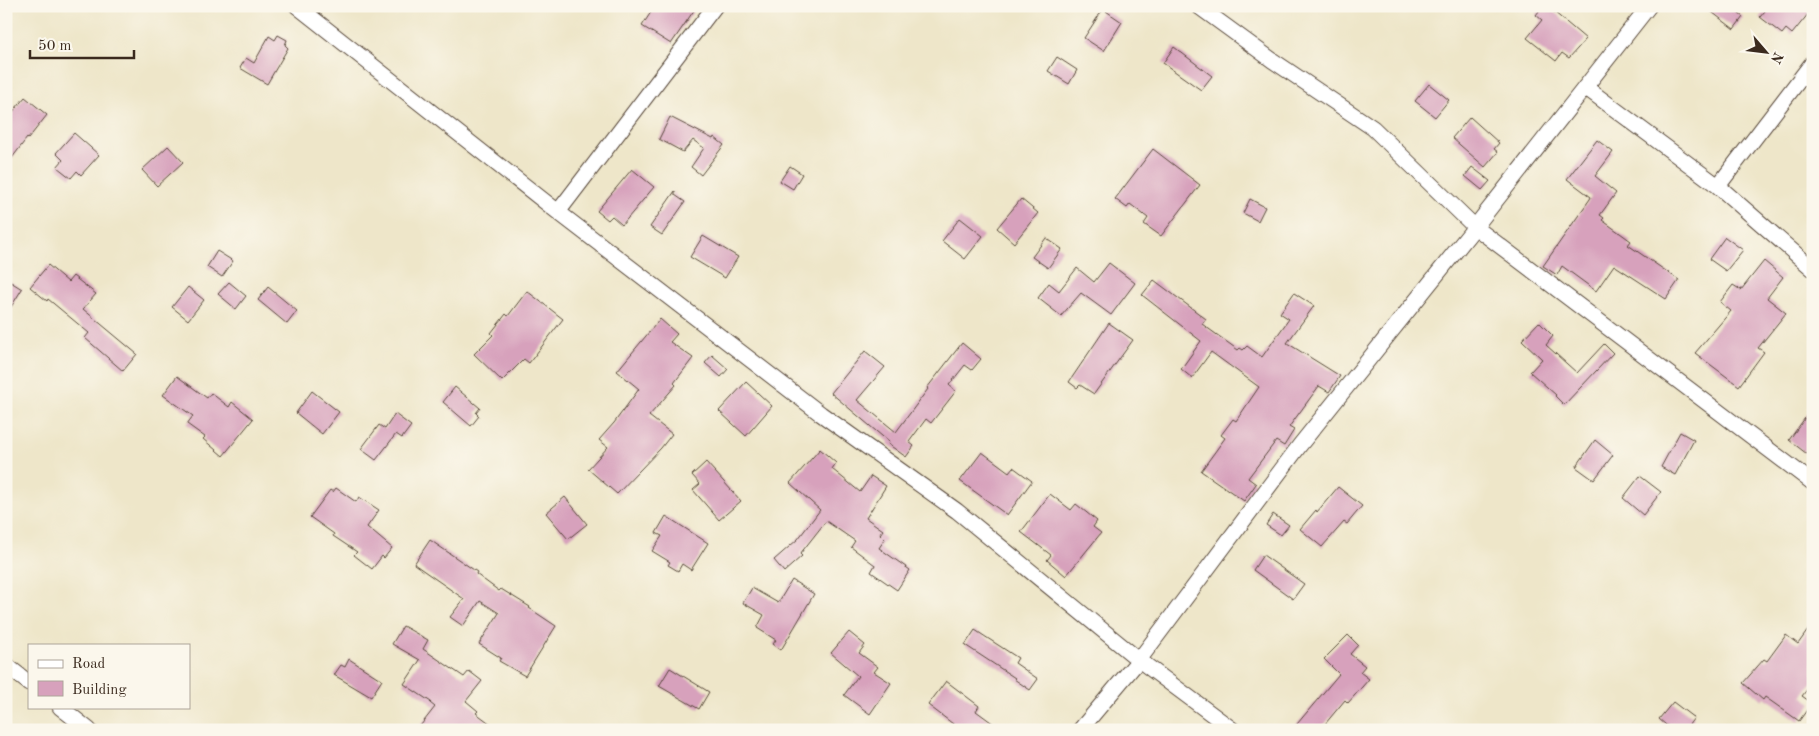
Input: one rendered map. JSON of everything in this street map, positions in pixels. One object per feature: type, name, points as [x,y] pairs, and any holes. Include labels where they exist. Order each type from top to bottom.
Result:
[{"type":"street","points":[[297,6],[558,212],[821,414],[957,511],[1139,660],[1233,730]]},
{"type":"street","points":[[558,212],[715,6]]},
{"type":"street","points":[[1198,6],[1272,60],[1373,128],[1474,227],[1813,483]]},
{"type":"street","points":[[1080,730],[1139,660],[1300,445],[1649,6]]},
{"type":"street","points":[[1718,186],[1813,62]]},
{"type":"street","points":[[1585,87],[1718,186],[1813,269]]},
{"type":"street","points":[[6,665],[28,682]]},
{"type":"street","points":[[61,708],[89,730]]},
{"type":"building","points":[[655,6],[697,6],[671,44],[642,26]]},
{"type":"building","points":[[1543,6],[1547,6],[1586,39],[1569,58],[1562,53],[1556,61],[1527,38],[1542,20],[1536,15]]},
{"type":"building","points":[[1704,6],[1729,6],[1743,17],[1734,29]]},
{"type":"building","points":[[1769,6],[1813,6],[1813,8],[1792,34],[1786,29],[1782,34],[1760,17]]},
{"type":"building","points":[[1103,9],[1122,22],[1104,51],[1084,38]]},
{"type":"building","points":[[278,35],[287,40],[285,45],[288,48],[267,84],[240,68],[246,58],[254,63],[269,36],[275,40]]},
{"type":"building","points":[[1174,47],[1212,76],[1201,90],[1163,63]]},
{"type":"building","points":[[1057,57],[1077,70],[1069,84],[1048,71]]},
{"type":"building","points":[[1429,84],[1449,100],[1435,117],[1415,101]]},
{"type":"building","points":[[25,97],[47,115],[6,166],[6,120]]},
{"type":"building","points":[[670,117],[713,139],[714,137],[724,145],[701,175],[691,167],[704,148],[693,140],[683,152],[659,139]]},
{"type":"building","points":[[1470,117],[1499,143],[1494,149],[1498,152],[1485,167],[1452,138]]},
{"type":"building","points":[[74,133],[99,155],[81,175],[77,171],[71,178],[57,167],[63,160],[56,153]]},
{"type":"building","points":[[1597,140],[1613,152],[1595,176],[1616,193],[1600,215],[1604,218],[1602,220],[1631,241],[1628,245],[1679,280],[1666,299],[1614,265],[1596,291],[1562,266],[1557,275],[1543,266],[1591,197],[1567,179]]},
{"type":"building","points":[[168,146],[183,162],[157,186],[142,170]]},
{"type":"building","points":[[1153,149],[1200,185],[1161,236],[1144,224],[1148,218],[1130,204],[1127,208],[1115,199]]},
{"type":"building","points":[[790,166],[802,174],[793,189],[780,181]]},
{"type":"building","points":[[1472,167],[1490,181],[1482,190],[1465,176]]},
{"type":"building","points":[[632,169],[654,187],[622,225],[612,216],[608,220],[597,211]]},
{"type":"building","points":[[675,191],[675,195],[685,202],[662,235],[650,227]]},
{"type":"building","points":[[1021,199],[1038,213],[1014,243],[997,228]]},
{"type":"building","points":[[1250,199],[1265,207],[1258,221],[1243,213]]},
{"type":"building","points":[[960,218],[983,236],[965,259],[942,241]]},
{"type":"building","points":[[703,236],[738,257],[725,278],[690,257]]},
{"type":"building","points":[[1725,237],[1743,250],[1726,271],[1709,259]]},
{"type":"building","points":[[1046,238],[1062,249],[1048,268],[1032,257]]},
{"type":"building","points":[[217,251],[233,261],[222,277],[207,267]]},
{"type":"building","points":[[1764,261],[1783,277],[1767,298],[1786,313],[1758,348],[1764,352],[1739,386],[1695,353],[1731,311],[1720,302],[1733,285],[1741,290]]},
{"type":"building","points":[[1109,263],[1135,283],[1111,315],[1081,293],[1061,316],[1038,298],[1049,283],[1059,291],[1077,268],[1094,282]]},
{"type":"building","points":[[48,265],[68,282],[73,276],[96,294],[83,309],[137,354],[123,371],[85,338],[89,333],[48,299],[47,301],[30,287]]},
{"type":"building","points":[[6,279],[22,289],[6,315]]},
{"type":"building","points":[[1154,280],[1206,319],[1202,324],[1238,350],[1240,348],[1243,350],[1247,346],[1262,357],[1289,319],[1280,313],[1294,293],[1314,306],[1287,343],[1340,376],[1329,392],[1319,386],[1289,427],[1294,430],[1284,446],[1276,441],[1248,478],[1256,484],[1244,501],[1201,471],[1225,438],[1221,435],[1233,419],[1236,421],[1259,387],[1211,352],[1192,378],[1181,369],[1201,341],[1142,295]]},
{"type":"building","points":[[229,282],[246,296],[236,309],[218,294]]},
{"type":"building","points":[[188,287],[204,300],[188,320],[172,307]]},
{"type":"building","points":[[268,287],[297,311],[287,324],[258,300]]},
{"type":"building","points":[[527,291],[563,319],[529,363],[524,359],[502,381],[474,354],[493,335],[491,333],[506,314],[508,316]]},
{"type":"building","points":[[660,319],[677,334],[670,342],[693,358],[674,383],[676,385],[649,416],[672,434],[617,494],[588,469],[608,447],[599,440],[639,389],[617,371]]},
{"type":"building","points":[[1539,322],[1553,336],[1546,345],[1577,373],[1604,344],[1613,353],[1564,405],[1556,395],[1530,372],[1542,359],[1522,340]]},
{"type":"building","points":[[1109,323],[1133,340],[1094,394],[1080,385],[1077,388],[1069,382]]},
{"type":"building","points":[[962,343],[981,359],[972,370],[965,365],[949,385],[956,391],[931,423],[926,419],[909,442],[914,446],[906,457],[888,444],[889,442],[831,393],[865,351],[885,367],[857,400],[896,432]]},
{"type":"building","points":[[712,355],[728,369],[721,377],[705,363]]},
{"type":"building","points":[[177,376],[207,398],[211,393],[229,407],[232,402],[253,419],[223,456],[203,439],[205,437],[187,424],[193,416],[163,395]]},
{"type":"building","points":[[746,382],[772,406],[746,436],[719,411]]},
{"type":"building","points":[[455,387],[480,408],[476,413],[479,416],[471,426],[443,402]]},
{"type":"building","points":[[312,391],[339,412],[322,434],[296,413]]},
{"type":"building","points":[[1813,407],[1813,446],[1807,454],[1789,440]]},
{"type":"building","points":[[395,414],[411,426],[402,438],[396,434],[376,460],[361,449],[379,425],[385,429]]},
{"type":"building","points":[[1680,432],[1694,440],[1675,475],[1661,467]]},
{"type":"building","points":[[1595,440],[1613,455],[1594,480],[1576,467]]},
{"type":"building","points":[[820,449],[836,463],[832,469],[860,492],[871,476],[886,486],[866,518],[883,530],[880,534],[885,539],[879,548],[910,570],[897,590],[871,572],[875,565],[851,547],[855,541],[826,521],[800,554],[802,556],[784,572],[774,560],[798,539],[820,510],[790,483]]},
{"type":"building","points":[[982,452],[1009,472],[1013,467],[1032,481],[1007,515],[960,481]]},
{"type":"building","points":[[706,462],[741,501],[719,520],[693,490],[700,484],[692,475]]},
{"type":"building","points":[[1640,476],[1661,492],[1643,515],[1623,498]]},
{"type":"building","points":[[1338,487],[1362,506],[1347,524],[1344,522],[1322,547],[1300,529]]},
{"type":"building","points":[[336,488],[356,502],[359,497],[379,510],[367,527],[392,548],[384,558],[382,556],[372,569],[354,555],[357,552],[333,536],[334,534],[310,517],[330,490],[333,492]]},
{"type":"building","points":[[1050,494],[1071,510],[1076,504],[1097,521],[1093,527],[1101,533],[1066,576],[1047,560],[1051,555],[1021,532]]},
{"type":"building","points":[[565,497],[587,524],[568,539],[546,513]]},
{"type":"building","points":[[1273,514],[1289,525],[1281,535],[1266,525]]},
{"type":"building","points":[[666,516],[708,543],[691,570],[682,564],[678,571],[668,565],[670,562],[652,551],[662,536],[656,533]]},
{"type":"building","points":[[430,540],[477,572],[476,574],[499,591],[501,589],[556,626],[525,676],[499,661],[501,658],[479,644],[499,613],[480,601],[463,626],[450,617],[464,599],[414,564]]},
{"type":"building","points":[[1263,555],[1304,584],[1293,599],[1253,570]]},
{"type":"building","points":[[792,580],[814,594],[781,650],[773,644],[776,640],[757,628],[764,615],[743,603],[752,588],[778,603]]},
{"type":"building","points":[[1813,623],[1813,682],[1802,696],[1812,703],[1799,721],[1765,697],[1763,700],[1743,683],[1764,659],[1767,661],[1786,635],[1798,644]]},
{"type":"building","points":[[403,626],[428,640],[423,649],[464,677],[469,671],[482,681],[466,701],[478,711],[476,713],[499,730],[417,730],[435,707],[431,702],[404,684],[420,660],[392,644]]},
{"type":"building","points":[[975,630],[1018,658],[1015,663],[1038,679],[1030,690],[965,645]]},
{"type":"building","points":[[849,632],[865,645],[859,653],[878,667],[874,672],[891,683],[870,714],[844,695],[858,676],[831,653]]},
{"type":"building","points":[[1348,635],[1358,645],[1350,654],[1365,666],[1360,672],[1369,679],[1348,703],[1345,700],[1320,730],[1292,730],[1339,674],[1324,659]]},
{"type":"building","points":[[349,659],[382,680],[371,697],[334,675],[341,665],[345,667]]},
{"type":"building","points":[[670,668],[709,692],[699,709],[659,686]]},
{"type":"building","points":[[946,681],[979,706],[976,711],[1002,730],[961,730],[928,705]]},
{"type":"building","points":[[1673,702],[1694,718],[1685,730],[1672,730],[1659,719]]}]
